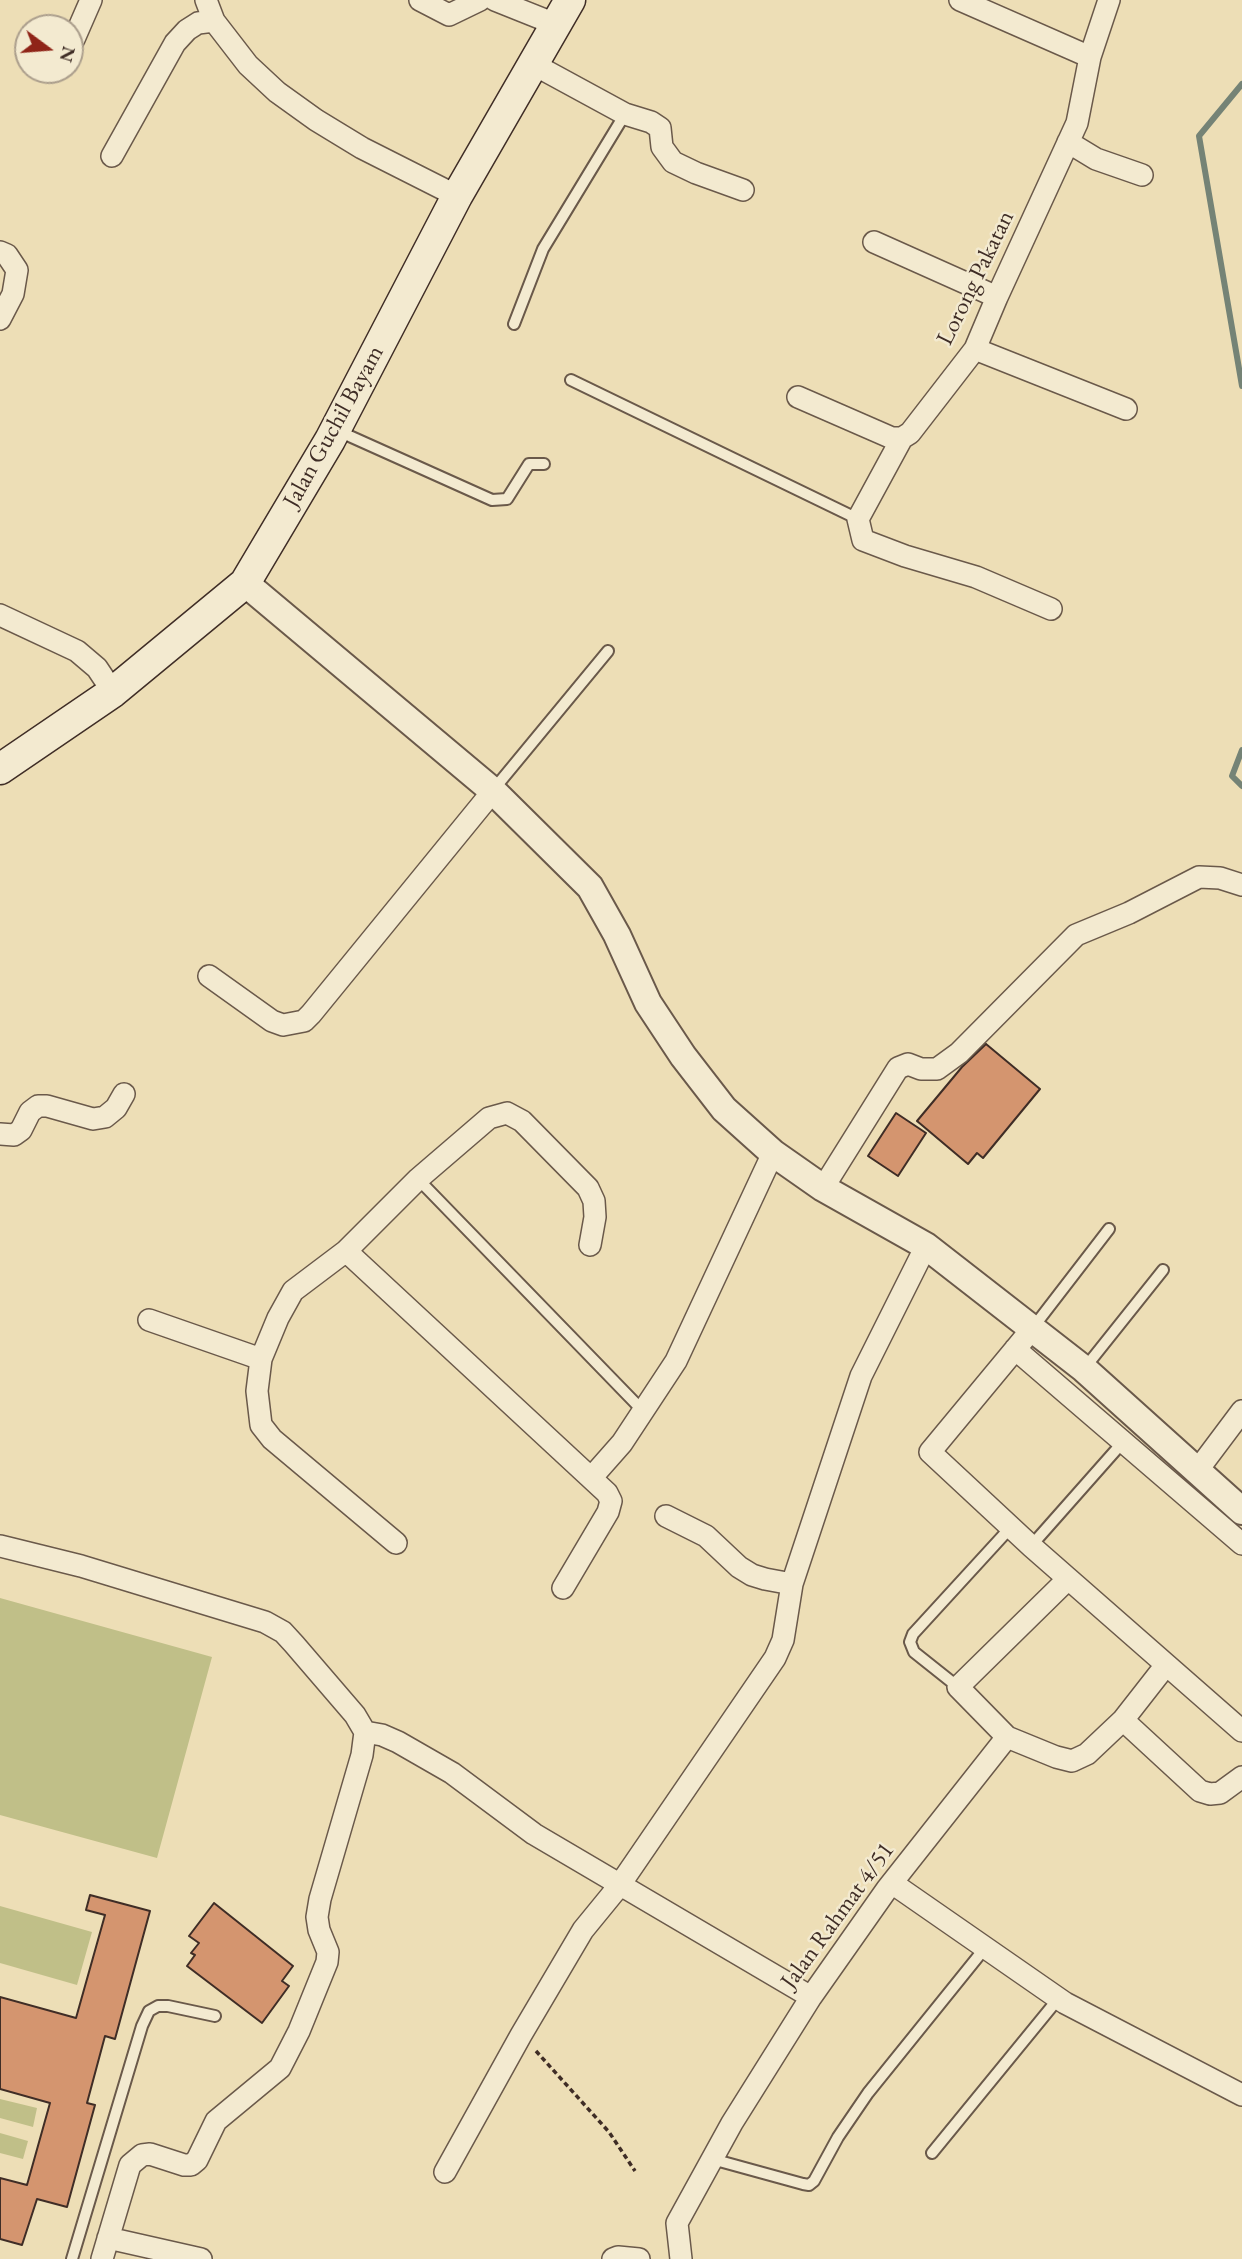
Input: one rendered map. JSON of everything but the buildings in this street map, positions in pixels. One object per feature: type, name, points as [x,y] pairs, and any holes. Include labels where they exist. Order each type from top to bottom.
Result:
[{"type":"main road","name":"Jalan Guchil Bayam","points":[[0,768],[113,692],[245,583],[335,430],[457,196],[562,12]]},
{"type":"street","points":[[84,16],[91,0]]},
{"type":"street","points":[[206,0],[214,21],[248,65],[277,92],[316,121],[362,148],[457,196]]},
{"type":"street","points":[[420,0],[449,15],[480,0]]},
{"type":"street","points":[[495,0],[562,12]]},
{"type":"street","points":[[960,0],[1090,57]]},
{"type":"street","name":"Lorong Pakatan","points":[[858,519],[902,438],[910,433],[975,349],[1077,123],[1090,57],[1110,0]]},
{"type":"street","points":[[112,156],[175,43],[198,23],[214,21]]},
{"type":"street","points":[[533,64],[625,114],[651,122],[660,128],[662,147],[673,162],[743,190]]},
{"type":"street","points":[[1068,142],[1096,159],[1142,175]]},
{"type":"street","points":[[873,242],[997,297]]},
{"type":"street","points":[[0,252],[7,255],[17,270],[13,294],[0,319]]},
{"type":"street","points":[[975,349],[1126,409]]},
{"type":"street","points":[[799,397],[892,438],[902,438]]},
{"type":"street","points":[[858,519],[863,540],[905,556],[976,577],[1051,609]]},
{"type":"street","points":[[245,583],[493,791],[590,887],[617,935],[648,1003],[683,1056],[724,1109],[773,1153],[823,1188],[926,1246],[1084,1369],[1242,1511]]},
{"type":"street","points":[[0,615],[77,651],[97,668],[113,692]]},
{"type":"street","points":[[209,976],[272,1021],[283,1025],[304,1021],[493,791]]},
{"type":"street","points":[[823,1188],[898,1068],[908,1064],[922,1069],[937,1069],[959,1053],[1076,936],[1199,877],[1220,878],[1242,884]]},
{"type":"street","points":[[0,1134],[14,1135],[21,1130],[30,1112],[38,1106],[47,1105],[93,1119],[105,1117],[116,1108],[124,1094]]},
{"type":"street","points":[[396,1543],[272,1439],[261,1425],[257,1391],[261,1359],[293,1291],[346,1251],[418,1179],[489,1118],[507,1113],[522,1121],[588,1188],[594,1201],[595,1217],[590,1245]]},
{"type":"street","points":[[592,1477],[622,1443],[676,1361],[773,1153]]},
{"type":"street","points":[[445,2172],[583,1930],[620,1886],[775,1658],[783,1640],[792,1584],[861,1376],[926,1246]]},
{"type":"street","points":[[346,1251],[607,1493],[611,1501],[608,1513],[563,1588]]},
{"type":"street","points":[[149,1320],[261,1359]]},
{"type":"street","points":[[1032,1329],[930,1452],[1031,1546],[1242,1731]]},
{"type":"street","points":[[1015,1349],[1242,1544]]},
{"type":"street","points":[[1197,1471],[1242,1411]]},
{"type":"street","points":[[666,1516],[706,1536],[739,1567],[752,1575],[792,1584]]},
{"type":"street","points":[[0,1546],[81,1566],[265,1622],[283,1632],[295,1644],[355,1715],[365,1732],[362,1755],[317,1917],[328,1952],[327,1962],[287,2056],[272,2076],[216,2121],[197,2160],[191,2165],[150,2154],[136,2158],[126,2174],[102,2259]]},
{"type":"street","points":[[1068,1579],[958,1686],[1007,1737],[1056,1757],[1072,1760],[1087,1754],[1124,1720],[1166,1665]]},
{"type":"street","points":[[1124,1720],[1200,1791],[1220,1793],[1242,1777]]},
{"type":"street","points":[[365,1732],[383,1735],[398,1742],[452,1773],[534,1834],[811,1997]]},
{"type":"street","name":"Jalan Rahmat 4/51","points":[[681,2259],[677,2223],[732,2123],[811,1997],[892,1884],[1007,1737]]},
{"type":"street","points":[[892,1884],[1058,1998],[1242,2095]]},
{"type":"street","points":[[108,2238],[201,2259]]},
{"type":"street","points":[[613,2259],[639,2259]]},
{"type":"lane","points":[[514,324],[543,249],[625,114]]},
{"type":"lane","points":[[571,380],[858,519]]},
{"type":"lane","points":[[335,430],[492,500],[507,499],[529,464],[544,464]]},
{"type":"lane","points":[[493,791],[608,651]]},
{"type":"lane","points":[[418,1179],[644,1412]]},
{"type":"lane","points":[[1032,1329],[1109,1229]]},
{"type":"lane","points":[[1084,1369],[1163,1270]]},
{"type":"lane","points":[[1031,1546],[1123,1442]]},
{"type":"lane","points":[[958,1686],[914,1652],[910,1642],[913,1634],[1011,1527]]},
{"type":"lane","points":[[712,2160],[809,2185],[868,2093],[985,1948]]},
{"type":"lane","points":[[932,2153],[1058,1998]]},
{"type":"lane","points":[[72,2259],[142,2026],[149,2011],[158,2006],[168,2006],[215,2016]]},
{"type":"path","points":[[521,2035],[609,2132],[635,2171]]},
{"type":"shaded area","points":[[0,1598],[212,1657],[157,1858],[0,1815]]},
{"type":"shaded area","points":[[0,1906],[92,1932],[77,1985],[0,1963]]},
{"type":"shaded area","points":[[0,2099],[37,2108],[33,2127],[0,2118]]},
{"type":"shaded area","points":[[0,2133],[28,2141],[23,2159],[0,2153]]},
{"type":"waterway","points":[[1242,84],[1199,136],[1242,386]]},
{"type":"waterway","points":[[1242,750],[1232,776],[1242,786]]}]
